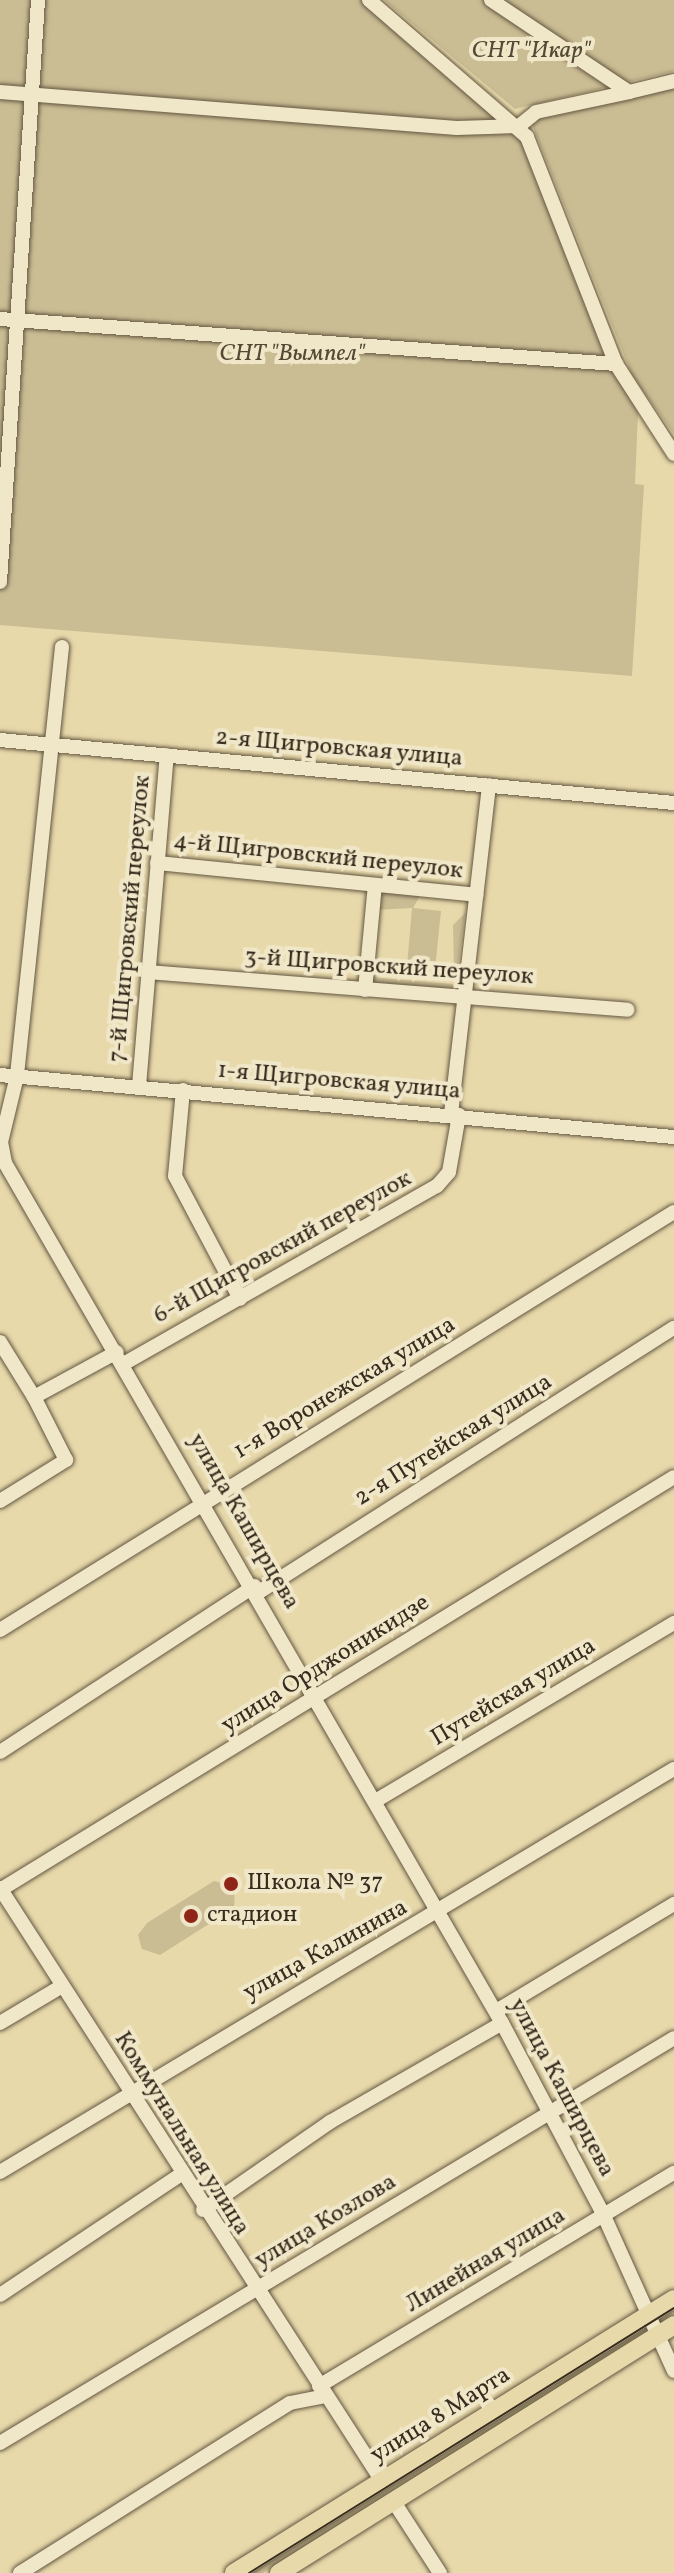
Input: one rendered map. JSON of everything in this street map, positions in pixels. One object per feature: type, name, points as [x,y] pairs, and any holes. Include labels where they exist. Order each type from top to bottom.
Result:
[{"type":"main road","name":"улица 8 Марта","points":[[234,2573],[674,2299]]},
{"type":"main road","name":"улица 8 Марта","points":[[279,2573],[674,2325]]},
{"type":"street","points":[[0,582],[38,0]]},
{"type":"street","points":[[369,0],[519,126],[616,364],[674,454]]},
{"type":"street","points":[[491,0],[629,92]]},
{"type":"street","points":[[0,92],[457,128],[519,126],[536,112],[674,81]]},
{"type":"street","points":[[0,319],[616,364]]},
{"type":"street","name":"улица Каширцева","points":[[62,647],[48,744],[17,1076],[1,1142],[6,1184],[121,1357],[377,1800],[499,2017],[604,2216],[674,2371]]},
{"type":"street","name":"2-я Щигровская улица","points":[[0,740],[674,803]]},
{"type":"street","name":"7-й Щигровский переулок","points":[[139,1086],[167,755]]},
{"type":"street","name":"6-й Щигровский переулок","points":[[34,1397],[240,1299],[437,1186],[449,1172],[463,996],[489,785]]},
{"type":"street","name":"4-й Щигровский переулок","points":[[157,863],[476,895]]},
{"type":"street","points":[[365,990],[375,885]]},
{"type":"street","name":"3-й Щигровский переулок","points":[[148,972],[627,1010]]},
{"type":"street","name":"1-я Щигровская улица","points":[[0,1075],[674,1137]]},
{"type":"street","points":[[183,1090],[175,1176],[240,1299]]},
{"type":"street","name":"1-я Воронежская улица","points":[[0,1630],[674,1212]]},
{"type":"street","name":"2-я Путейская улица","points":[[0,1752],[674,1328]]},
{"type":"street","points":[[0,1342],[34,1397],[66,1460],[0,1501]]},
{"type":"street","name":"улица Орджоникидзе","points":[[0,1889],[674,1477]]},
{"type":"street","name":"Путейская улица","points":[[377,1800],[674,1623]]},
{"type":"street","name":"улица Калинина","points":[[0,2172],[440,1912],[674,1769]]},
{"type":"street","name":"Коммунальная улица","points":[[0,1889],[254,2291],[382,2481]]},
{"type":"street","points":[[203,2210],[330,2122],[674,1904]]},
{"type":"street","points":[[0,2023],[62,1986]]},
{"type":"street","name":"улица Козлова","points":[[0,2443],[674,2038]]},
{"type":"street","name":"Линейная улица","points":[[20,2573],[290,2403],[322,2391],[674,2173]]},
{"type":"street","points":[[0,2295],[180,2175]]},
{"type":"street","points":[[394,2502],[440,2573]]},
{"type":"green space","name":"СНТ \"Вымпел\"","points":[[0,0],[362,0],[517,132],[638,413],[635,484],[644,485],[632,676],[0,625]]},
{"type":"green space","name":"СНТ \"Икар\"","points":[[384,0],[674,0],[674,71],[515,109]]},
{"type":"green space","name":"СНТ \"Икар\"","points":[[674,84],[674,434],[632,375],[532,124],[534,117]]},
{"type":"green space","points":[[376,891],[422,892],[413,908],[441,911],[435,969],[407,966],[412,908],[374,910]]},
{"type":"green space","points":[[465,913],[458,965],[454,969],[453,925]]},
{"type":"green space","points":[[369,977],[453,984],[453,989],[371,985]]},
{"type":"green space","name":"стадион","points":[[214,1881],[235,1886],[234,1908],[160,1955],[142,1949],[138,1935],[147,1923]]},
{"type":"green space","points":[[642,2327],[646,2335],[263,2573],[246,2573]]},
{"type":"tram line","points":[[249,2573],[674,2308]]},
{"type":"place","name":"Школа № 37","points":[[231,1884]]},
{"type":"place","name":"стадион","points":[[191,1916]]}]
